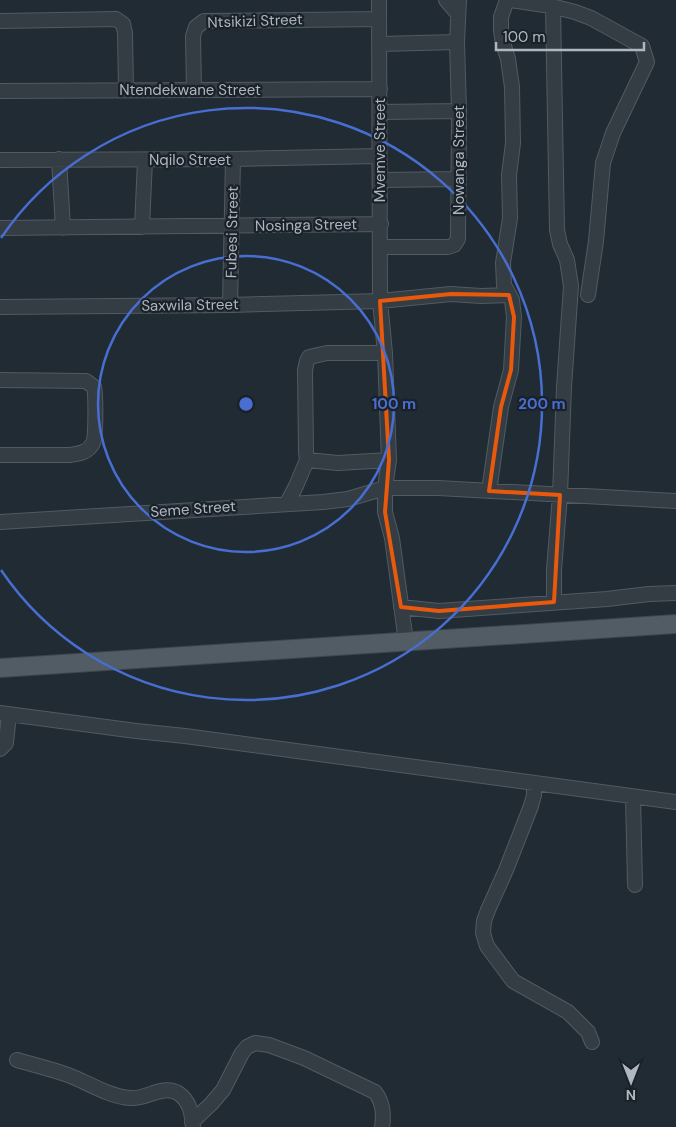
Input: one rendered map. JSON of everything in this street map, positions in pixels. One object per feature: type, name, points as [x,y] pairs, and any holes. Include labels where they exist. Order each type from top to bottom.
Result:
[{"type":"main road","points":[[0,668],[676,624]]},
{"type":"street","name":"Mvemve Street","points":[[379,0],[380,301]]},
{"type":"street","points":[[446,0],[459,7]]},
{"type":"street","points":[[489,492],[501,407],[511,370],[514,317],[512,300],[504,285],[503,263],[510,218],[509,175],[513,143],[512,87],[501,31],[502,17],[507,0]]},
{"type":"street","points":[[511,0],[553,7],[591,18],[642,46],[647,62],[613,133],[603,163],[596,241],[588,295]]},
{"type":"street","name":"Nowanga Street","points":[[380,247],[448,247],[457,243],[459,232],[457,42],[459,7]]},
{"type":"street","points":[[553,7],[556,230],[567,260],[571,286],[564,387],[560,495],[554,570],[554,602]]},
{"type":"street","name":"Ntsikizi Street","points":[[194,90],[193,36],[196,27],[204,21],[379,19]]},
{"type":"street","points":[[0,21],[116,20],[123,24],[125,33],[126,90]]},
{"type":"street","points":[[380,44],[457,42]]},
{"type":"street","name":"Ntendekwane Street","points":[[0,91],[380,89]]},
{"type":"street","points":[[380,112],[459,111]]},
{"type":"street","name":"Nqilo Street","points":[[0,160],[145,160],[380,156]]},
{"type":"street","points":[[59,159],[63,228]]},
{"type":"street","name":"Fubesi Street","points":[[230,305],[233,159]]},
{"type":"street","points":[[142,227],[145,160]]},
{"type":"street","points":[[380,180],[459,179]]},
{"type":"street","name":"Nosinga Street","points":[[0,228],[381,224]]},
{"type":"street","name":"Saxwila Street","points":[[0,307],[230,305],[380,301],[451,294],[509,295]]},
{"type":"street","points":[[380,301],[385,353],[389,460],[384,512],[392,538],[406,642]]},
{"type":"street","points":[[287,503],[307,460],[305,370],[309,357],[328,354],[385,353]]},
{"type":"street","points":[[0,380],[86,381],[94,387],[96,397],[94,440],[80,454],[0,455]]},
{"type":"street","points":[[307,460],[338,463],[389,460]]},
{"type":"street","name":"Seme Street","points":[[0,522],[348,499],[385,488],[438,488],[676,501]]},
{"type":"street","points":[[401,607],[439,611],[676,593]]},
{"type":"street","points":[[0,749],[6,743],[4,714],[184,736],[676,802]]},
{"type":"street","points":[[534,783],[534,795],[531,806],[488,910],[484,921],[483,933],[487,946],[515,983],[568,1012],[588,1032],[592,1042]]},
{"type":"street","points":[[633,797],[635,886]]},
{"type":"street","points":[[193,1124],[223,1090],[242,1052],[247,1047],[257,1043],[304,1058],[375,1092],[383,1112],[382,1127]]},
{"type":"street","points":[[16,1060],[69,1075],[126,1098],[138,1098],[161,1091],[173,1091],[181,1096],[190,1107],[193,1124]]},
{"type":"highlighted area","points":[[451,294],[509,295],[514,317],[511,370],[501,407],[489,491],[560,495],[554,602],[439,611],[401,607],[385,512],[389,460],[380,301]]}]
